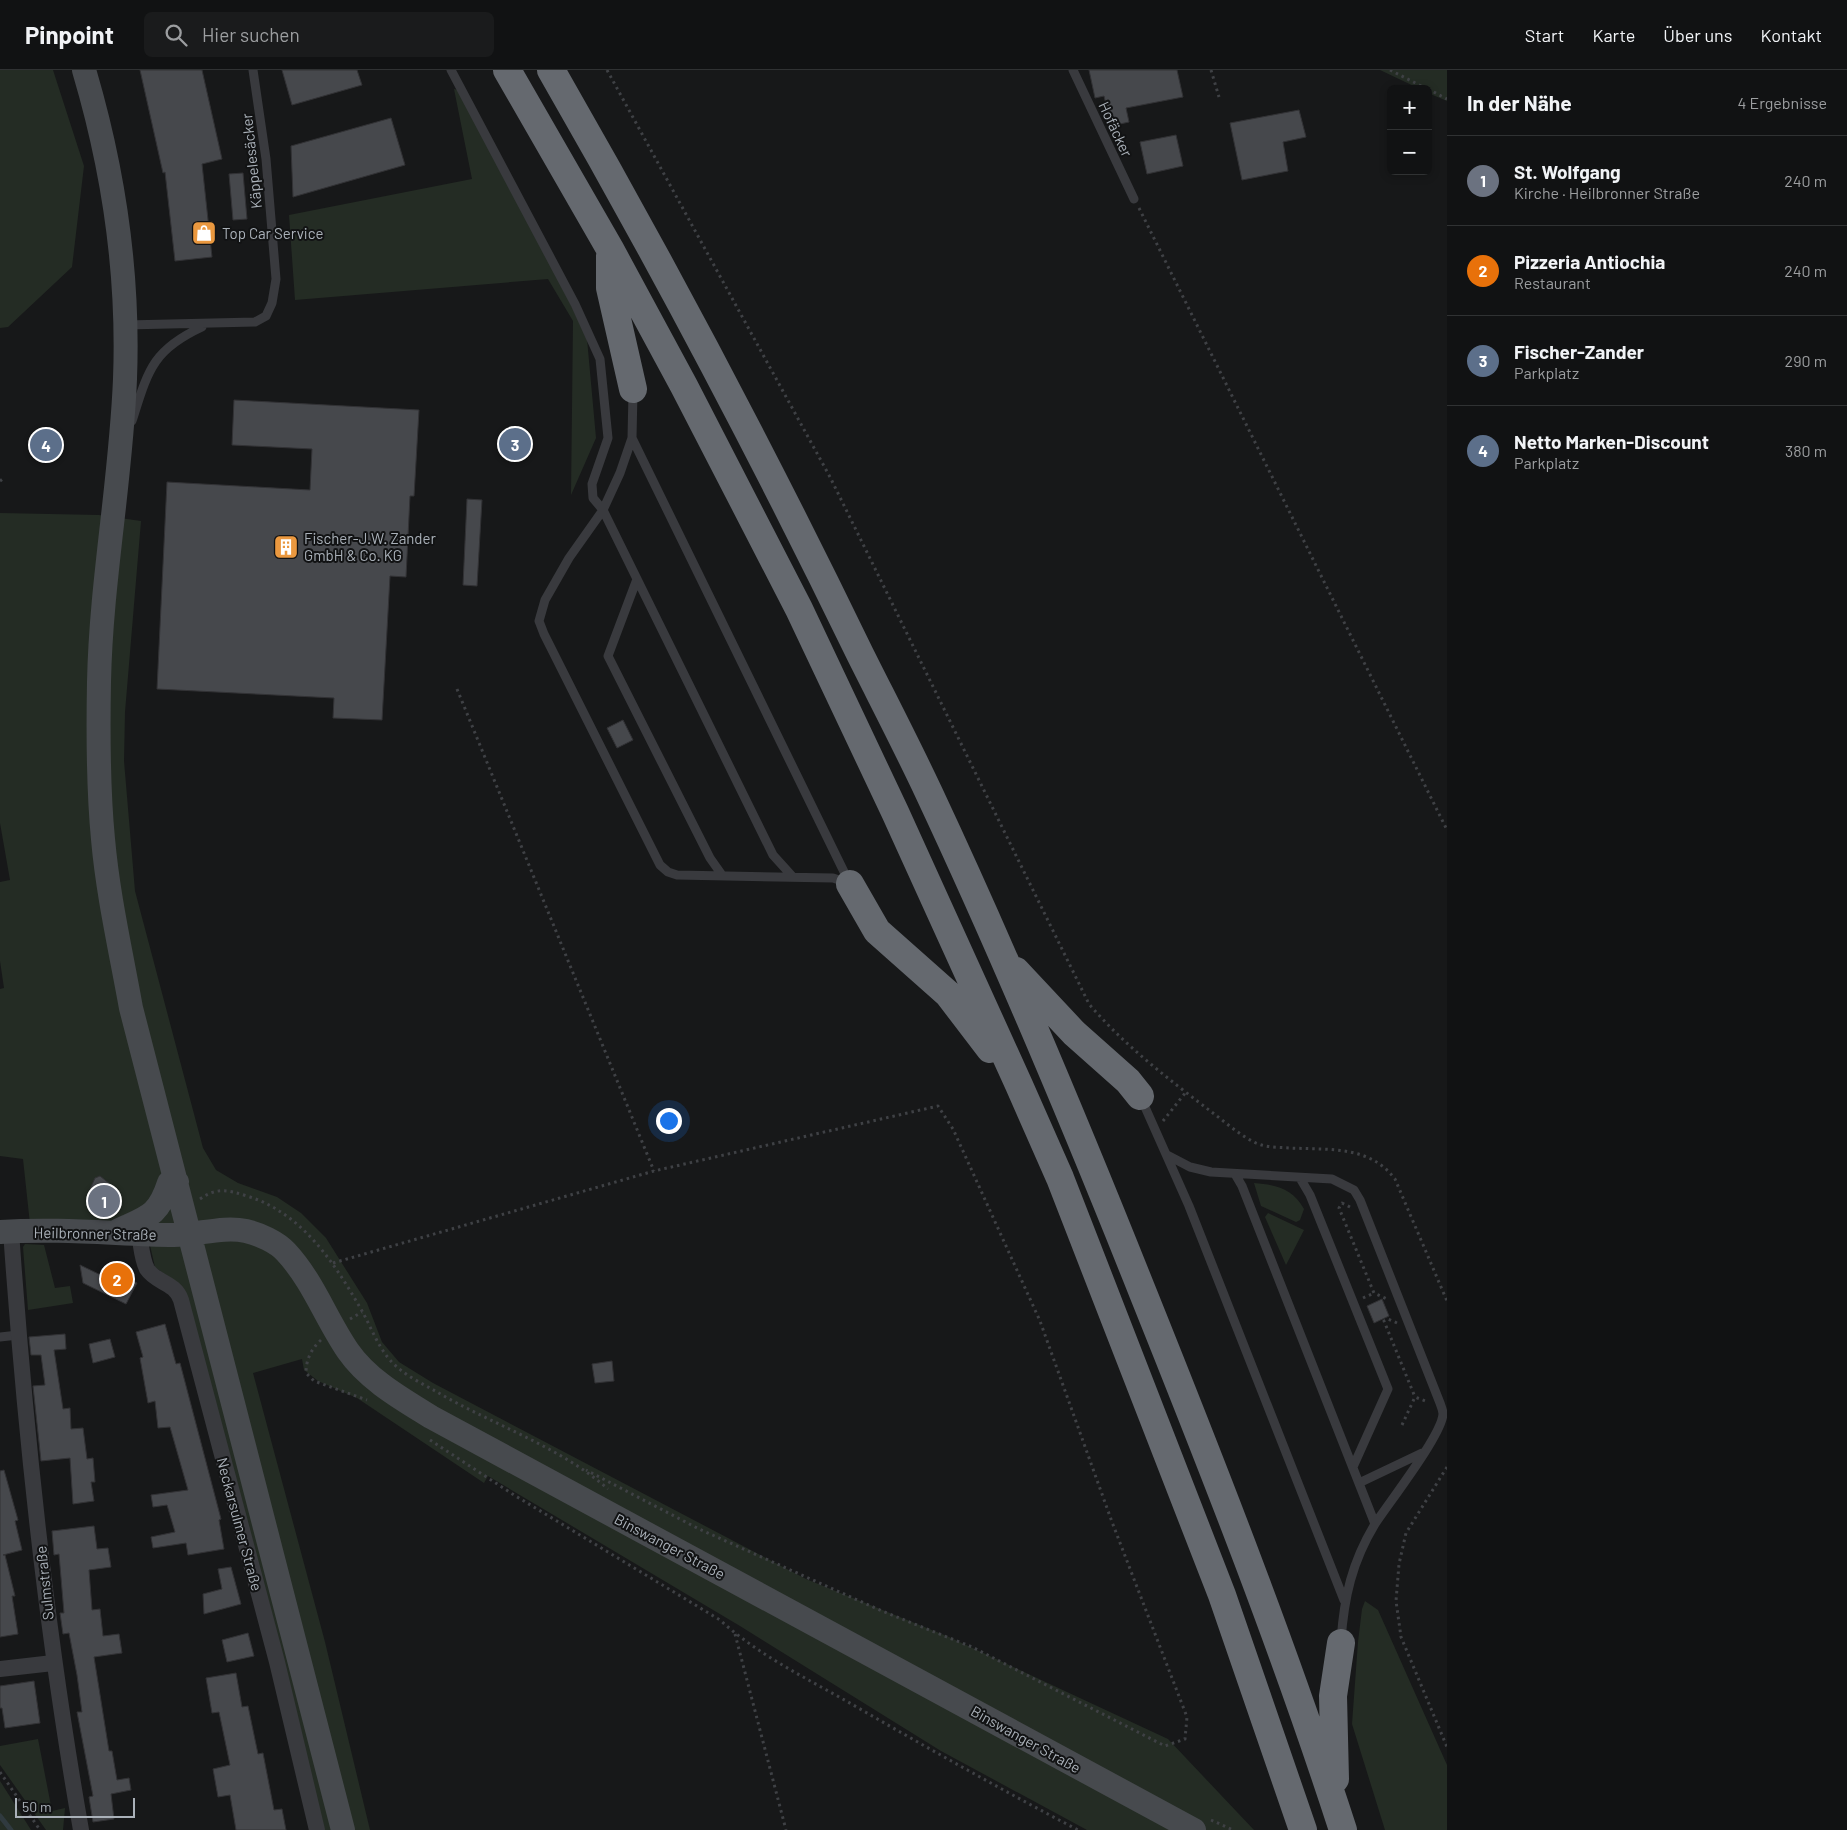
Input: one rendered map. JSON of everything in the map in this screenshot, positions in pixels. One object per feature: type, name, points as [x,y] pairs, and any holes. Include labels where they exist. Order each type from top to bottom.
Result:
[{"type":"highway","points":[[507,70],[610,249],[684,386],[799,609],[895,812],[1060,1178],[1222,1595],[1304,1830]]},
{"type":"highway","points":[[551,70],[611,174],[749,430],[928,790],[1004,958],[1110,1211],[1194,1419],[1268,1616],[1340,1820]]},
{"type":"highway","points":[[610,249],[610,288],[633,389]]},
{"type":"highway","points":[[850,884],[877,931],[948,994],[1018,1085]]},
{"type":"highway","points":[[1004,958],[1074,1033],[1128,1081],[1140,1096]]},
{"type":"highway","points":[[1340,1820],[1332,1733],[1333,1696],[1341,1643]]},
{"type":"main road","points":[[84,70],[114,192],[122,258],[126,325],[125,380],[119,459],[105,580],[99,681],[98,768],[103,841],[131,1008],[191,1234],[343,1830]]},
{"type":"main road","points":[[113,1233],[153,1214],[161,1204],[169,1183],[177,1182]]},
{"type":"main road","name":"Binswanger Straße","points":[[191,1234],[229,1229],[247,1231],[273,1242],[285,1250],[304,1274],[333,1328],[350,1354],[374,1378],[431,1417],[1200,1824]]},
{"type":"main road","name":"Heilbronner Straße","points":[[6,1231],[191,1234]]},
{"type":"street","name":"Sulmstraße","points":[[6,1231],[53,1663],[81,1830]]},
{"type":"street","name":"Neckarsulmer Straße","points":[[139,1234],[146,1267],[152,1274],[172,1286],[178,1292],[181,1300],[277,1662],[317,1830]]},
{"type":"street","points":[[0,1669],[53,1663]]},
{"type":"lane","name":"Käppelesäcker","points":[[126,325],[207,325],[255,322],[266,316],[272,303],[276,279],[266,159],[253,70]]},
{"type":"lane","points":[[451,70],[567,288],[600,359],[608,438],[592,484],[593,498],[603,510],[773,855],[792,876]]},
{"type":"lane","name":"Hofäcker","points":[[1073,70],[1134,200]]},
{"type":"lane","points":[[119,459],[151,366],[164,350],[179,338],[207,325]]},
{"type":"lane","points":[[633,389],[632,438],[614,490],[603,510],[569,558],[545,600],[539,621],[660,865],[668,872],[677,875],[833,878],[850,884]]},
{"type":"lane","points":[[632,438],[850,884]]},
{"type":"lane","points":[[637,579],[608,656],[710,858],[722,875]]},
{"type":"lane","points":[[1140,1096],[1156,1127],[1344,1600]]},
{"type":"lane","points":[[1167,1155],[1190,1167],[1235,1174],[1339,1182],[1354,1190],[1360,1200],[1441,1407],[1443,1413],[1441,1420],[1397,1495],[1375,1524],[1353,1570],[1344,1600],[1341,1643]]},
{"type":"lane","points":[[1235,1174],[1242,1186],[1375,1524]]},
{"type":"lane","points":[[1300,1178],[1310,1195],[1388,1388],[1353,1467]]},
{"type":"lane","points":[[0,1337],[18,1335]]},
{"type":"lane","points":[[1359,1483],[1422,1453]]},
{"type":"path","points":[[607,70],[830,477],[1089,1004],[1106,1024],[1186,1092],[1246,1138],[1259,1144],[1356,1152],[1385,1165],[1395,1179],[1447,1301]]},
{"type":"path","points":[[1211,70],[1219,97]]},
{"type":"path","points":[[1390,70],[1420,85]]},
{"type":"path","points":[[1432,91],[1447,99]]},
{"type":"path","points":[[1134,200],[1447,830]]},
{"type":"path","points":[[0,481],[4,478]]},
{"type":"path","points":[[457,689],[654,1171]]},
{"type":"path","points":[[1156,1127],[1167,1118],[1186,1092]]},
{"type":"path","points":[[184,1209],[212,1191],[230,1190],[266,1202],[302,1226],[333,1263],[375,1338],[391,1361],[407,1374],[453,1402],[700,1529],[882,1611],[972,1647],[1165,1746],[1185,1739],[1187,1718],[1112,1522],[1040,1321],[953,1129],[938,1106],[654,1171],[333,1263]]},
{"type":"path","points":[[1339,1208],[1374,1293],[1387,1299],[1390,1307]]},
{"type":"path","points":[[362,1312],[333,1328],[314,1346],[306,1362],[306,1373],[314,1381],[373,1404]]},
{"type":"path","points":[[1393,1315],[1397,1323],[1388,1319],[1384,1321],[1415,1397],[1441,1407]]},
{"type":"path","points":[[1402,1425],[1415,1397]]},
{"type":"path","points":[[422,1436],[514,1495],[720,1620],[735,1634],[785,1666],[892,1728],[1078,1830]]},
{"type":"path","points":[[1447,1467],[1406,1534],[1400,1564],[1396,1601],[1401,1637],[1447,1747]]},
{"type":"path","points":[[586,1470],[614,1494]]},
{"type":"path","points":[[735,1634],[786,1830]]},
{"type":"path","points":[[0,1772],[40,1830]]},
{"type":"path","points":[[1200,1824],[1233,1830]]},
{"type":"shaded area","points":[[0,70],[53,70],[84,166],[72,267],[8,327],[0,328]]},
{"type":"shaded area","points":[[1380,70],[1447,70],[1447,101],[1432,95],[1432,85],[1412,85]]},
{"type":"shaded area","points":[[454,89],[458,90],[562,286],[587,339],[596,438],[571,495],[573,321],[548,279],[295,300],[289,215],[472,179]]},
{"type":"shaded area","points":[[0,513],[99,515],[141,521],[125,712],[124,761],[135,891],[203,1148],[216,1170],[238,1183],[277,1197],[301,1213],[326,1238],[367,1303],[382,1342],[399,1362],[433,1383],[806,1579],[949,1637],[1168,1739],[1254,1830],[1087,1830],[941,1751],[740,1626],[488,1476],[484,1483],[357,1398],[318,1381],[304,1370],[302,1359],[253,1373],[325,1642],[370,1830],[324,1830],[182,1287],[155,1267],[143,1215],[93,1225],[30,1224],[23,1159],[0,1156],[0,989],[4,988],[0,961],[0,882],[10,880],[0,823]]},
{"type":"shaded area","points":[[1254,1183],[1277,1187],[1294,1196],[1304,1209],[1300,1220],[1296,1222],[1261,1206]]},
{"type":"shaded area","points":[[1268,1213],[1304,1230],[1286,1265],[1265,1217]]},
{"type":"shaded area","points":[[25,1244],[44,1245],[55,1288],[70,1286],[73,1303],[28,1310],[23,1247]]},
{"type":"shaded area","points":[[1365,1601],[1378,1610],[1447,1765],[1447,1830],[1385,1830],[1352,1724],[1358,1642],[1362,1609]]},
{"type":"shaded area","points":[[38,1739],[52,1811],[65,1808],[63,1830],[46,1830],[0,1765],[0,1746]]},
{"type":"shaded area","points":[[0,1781],[2,1784],[31,1830],[0,1830]]},
{"type":"building","points":[[140,70],[202,70],[222,159],[202,164],[212,257],[175,261],[165,172],[163,173]]},
{"type":"building","points":[[282,70],[357,70],[362,85],[292,105]]},
{"type":"building","points":[[1089,70],[1177,70],[1183,97],[1126,108],[1129,122],[1111,126],[1104,96],[1095,98]]},
{"type":"building","points":[[1299,110],[1306,137],[1283,142],[1288,171],[1242,180],[1230,123]]},
{"type":"building","points":[[391,118],[405,165],[293,197],[291,146]]},
{"type":"building","points":[[1176,135],[1183,166],[1147,174],[1140,142]]},
{"type":"building","points":[[243,173],[247,219],[233,220],[229,174]]},
{"type":"building","name":"Fischer-J.W. Zander GmbH & Co. KG","points":[[234,400],[419,410],[414,496],[410,496],[406,577],[390,576],[382,720],[333,718],[334,698],[157,689],[167,482],[310,490],[312,449],[232,445]]},
{"type":"building","points":[[467,499],[482,500],[477,586],[463,585]]},
{"type":"building","points":[[623,720],[633,740],[617,748],[607,728]]},
{"type":"building","points":[[100,1176],[110,1184],[118,1211],[99,1217],[90,1189],[95,1178]]},
{"type":"building","points":[[80,1265],[111,1280],[116,1272],[137,1283],[126,1304],[83,1283]]},
{"type":"building","points":[[1382,1299],[1389,1316],[1374,1323],[1367,1306]]},
{"type":"building","points":[[165,1324],[176,1364],[180,1363],[221,1519],[219,1520],[224,1549],[188,1555],[186,1543],[153,1548],[151,1537],[175,1532],[167,1505],[153,1507],[151,1495],[188,1490],[170,1427],[158,1428],[155,1401],[148,1403],[140,1358],[143,1357],[136,1332]]},
{"type":"building","points":[[65,1334],[66,1349],[54,1350],[63,1409],[70,1408],[71,1429],[83,1428],[87,1459],[93,1458],[95,1482],[91,1482],[94,1501],[73,1504],[70,1458],[41,1461],[33,1386],[45,1385],[41,1355],[31,1355],[29,1337]]},
{"type":"building","points":[[110,1339],[115,1357],[93,1363],[89,1344]]},
{"type":"building","points":[[612,1361],[614,1381],[595,1383],[592,1364]]},
{"type":"building","points":[[4,1470],[18,1520],[15,1521],[22,1550],[3,1555],[5,1555],[15,1596],[12,1596],[18,1634],[0,1637],[0,1471]]},
{"type":"building","points":[[94,1526],[97,1549],[108,1548],[111,1567],[89,1570],[92,1610],[100,1609],[103,1636],[119,1634],[122,1653],[94,1657],[109,1751],[112,1751],[117,1780],[129,1778],[131,1790],[111,1794],[114,1819],[93,1822],[89,1797],[93,1796],[77,1712],[82,1712],[77,1675],[69,1633],[63,1634],[60,1613],[64,1613],[59,1554],[54,1555],[52,1531]]},
{"type":"building","points":[[231,1567],[241,1604],[204,1614],[203,1594],[222,1589],[218,1569]]},
{"type":"building","points":[[248,1633],[254,1656],[227,1662],[222,1640]]},
{"type":"building","points":[[236,1673],[242,1707],[248,1706],[258,1754],[263,1753],[274,1810],[282,1809],[286,1830],[236,1830],[230,1795],[218,1797],[213,1769],[230,1765],[219,1712],[212,1713],[206,1678]]},
{"type":"building","points":[[34,1681],[40,1723],[5,1728],[2,1708],[0,1708],[0,1686]]},
{"type":"waterway","points":[[0,1816],[11,1830]]},
{"type":"place","name":"Top Car Service","points":[[204,233]]},
{"type":"place","name":"Fischer-Zander","points":[[515,444]]},
{"type":"place","name":"Netto Marken-Discount","points":[[46,445]]},
{"type":"place","name":"Fischer-J.W. Zander GmbH & Co. KG","points":[[286,547]]},
{"type":"place","name":"St. Wolfgang","points":[[104,1201]]},
{"type":"place","name":"Pizzeria Antiochia","points":[[117,1279]]}]
